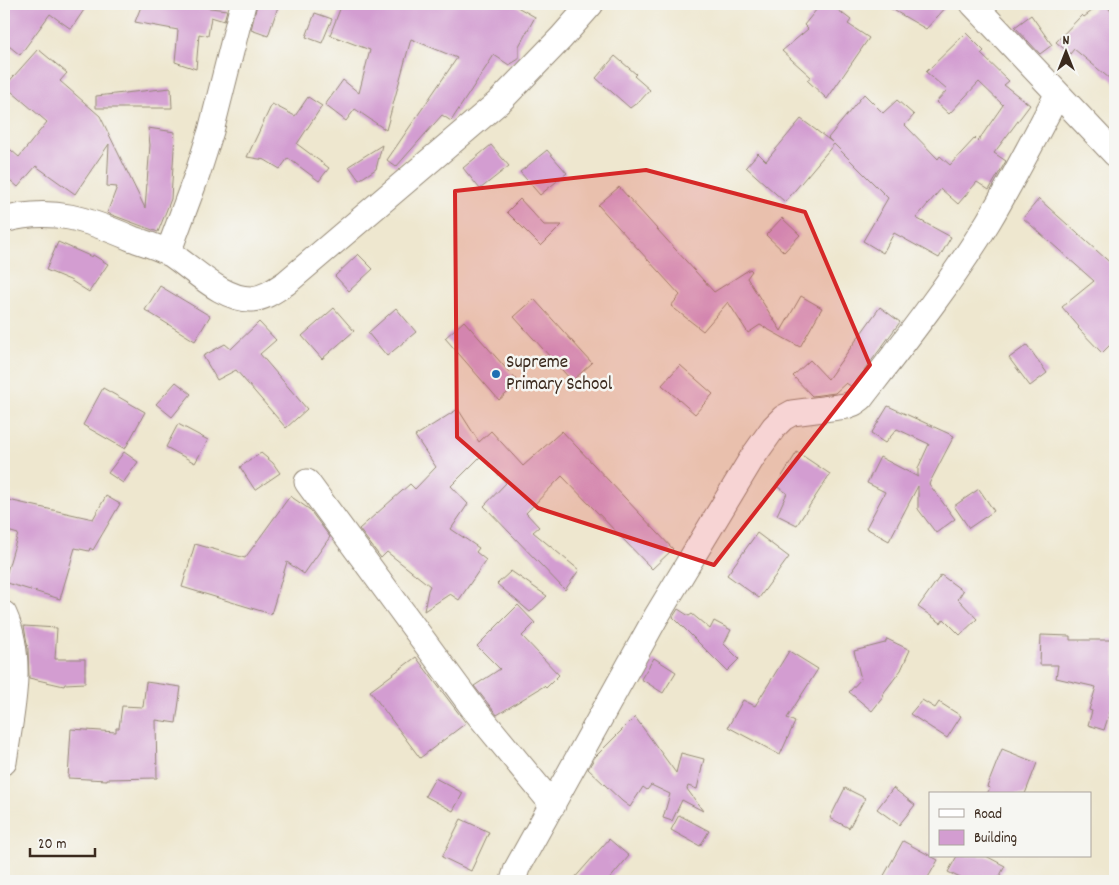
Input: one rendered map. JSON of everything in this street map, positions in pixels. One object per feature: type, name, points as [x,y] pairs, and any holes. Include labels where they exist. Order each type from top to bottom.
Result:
[{"type":"street","points":[[168,253],[198,175],[244,4]]},
{"type":"street","points":[[4,220],[30,215],[59,215],[88,220],[168,253],[224,292],[236,297],[251,299],[265,296],[286,283],[500,101],[591,4]]},
{"type":"street","points":[[973,4],[1115,154]]},
{"type":"street","points":[[513,881],[518,868],[656,617],[752,458],[774,427],[783,418],[792,413],[846,406],[861,398],[933,305],[988,222],[1058,95]]},
{"type":"street","points":[[306,482],[473,708],[553,805]]},
{"type":"street","points":[[4,614],[12,635],[16,680],[4,762]]},
{"type":"highlighted area","points":[[646,170],[805,212],[870,365],[714,565],[538,508],[457,437],[455,191]]},
{"type":"building","points":[[4,4],[88,4],[71,29],[50,14],[20,55],[4,42]]},
{"type":"building","points":[[142,4],[178,4],[227,10],[224,21],[211,17],[208,36],[199,34],[196,69],[175,62],[178,30],[135,22]]},
{"type":"building","points":[[257,4],[279,4],[268,36],[251,30]]},
{"type":"building","points":[[342,4],[512,4],[535,17],[519,46],[519,59],[509,65],[494,55],[451,121],[442,115],[396,167],[387,160],[457,58],[411,39],[386,130],[355,109],[346,121],[325,105],[343,80],[359,93],[370,50],[330,35]]},
{"type":"building","points":[[821,4],[830,4],[851,20],[848,24],[869,38],[827,99],[807,80],[811,77],[782,51],[808,29],[804,25]]},
{"type":"building","points":[[883,4],[949,4],[926,29]]},
{"type":"building","points":[[1101,4],[1105,4],[1115,16],[1115,83],[1074,49],[1070,54],[1056,42],[1082,15],[1084,17]]},
{"type":"building","points":[[315,13],[332,19],[322,43],[306,37]]},
{"type":"building","points":[[1031,15],[1052,45],[1040,54],[1015,27]]},
{"type":"building","points":[[966,33],[984,51],[981,54],[1009,81],[1004,85],[1030,105],[994,153],[1006,161],[989,190],[977,182],[958,204],[941,189],[916,218],[951,237],[939,258],[894,233],[883,253],[863,241],[888,198],[834,144],[785,202],[746,167],[758,153],[766,161],[801,119],[832,142],[828,138],[864,94],[883,113],[897,100],[914,115],[905,125],[938,159],[940,156],[950,165],[975,138],[978,141],[1003,105],[979,82],[949,114],[936,102],[947,90],[926,72]]},
{"type":"building","points":[[38,49],[67,73],[60,81],[100,116],[145,208],[150,145],[148,128],[175,132],[171,199],[158,232],[107,213],[117,187],[107,186],[109,144],[75,194],[36,166],[18,187],[4,175],[4,144],[19,157],[47,122],[5,86]]},
{"type":"building","points":[[615,56],[636,74],[634,76],[650,90],[639,102],[630,108],[596,78]]},
{"type":"building","points":[[171,88],[172,108],[96,108],[96,96]]},
{"type":"building","points":[[308,97],[322,106],[297,144],[329,168],[319,181],[288,158],[280,169],[265,160],[247,157],[272,104],[295,116]]},
{"type":"building","points":[[382,145],[376,169],[359,180],[349,166]]},
{"type":"building","points":[[491,145],[509,166],[480,189],[463,168]]},
{"type":"building","points":[[547,150],[567,173],[540,195],[520,172]]},
{"type":"building","points":[[619,187],[714,292],[750,269],[752,271],[747,278],[781,331],[801,296],[822,308],[800,347],[760,325],[748,333],[728,302],[703,331],[671,306],[680,295],[598,205]]},
{"type":"building","points":[[520,199],[544,225],[562,225],[541,246],[507,212]]},
{"type":"building","points":[[1039,199],[1115,267],[1115,340],[1102,353],[1078,328],[1062,307],[1094,281],[1023,218]]},
{"type":"building","points":[[782,218],[800,235],[784,252],[766,235]]},
{"type":"building","points":[[58,242],[92,257],[93,255],[108,264],[89,292],[70,280],[46,270]]},
{"type":"building","points":[[358,254],[373,269],[349,291],[335,276]]},
{"type":"building","points":[[160,286],[210,316],[195,341],[145,310]]},
{"type":"building","points":[[534,299],[592,363],[572,381],[514,317]]},
{"type":"building","points":[[880,307],[900,322],[852,387],[846,383],[835,393],[812,396],[793,376],[810,360],[828,379]]},
{"type":"building","points":[[334,308],[354,331],[322,359],[302,336]]},
{"type":"building","points":[[396,308],[416,332],[387,356],[368,333]]},
{"type":"building","points":[[464,321],[519,383],[499,400],[445,338]]},
{"type":"building","points":[[259,322],[276,340],[260,354],[307,409],[286,428],[236,370],[217,380],[203,356],[225,344],[231,349]]},
{"type":"building","points":[[1027,345],[1047,373],[1030,386],[1009,358]]},
{"type":"building","points":[[680,365],[713,394],[695,414],[662,385]]},
{"type":"building","points":[[176,382],[191,394],[172,417],[156,404]]},
{"type":"building","points":[[103,388],[145,412],[125,449],[83,425]]},
{"type":"building","points":[[888,406],[954,436],[929,484],[955,519],[936,533],[918,509],[918,486],[889,541],[866,528],[885,492],[867,483],[880,457],[918,477],[918,468],[929,444],[897,429],[885,443],[871,434]]},
{"type":"building","points":[[458,409],[479,442],[491,431],[523,466],[562,431],[673,549],[652,569],[562,476],[526,513],[539,527],[533,532],[579,570],[565,590],[484,506],[506,483],[481,456],[451,486],[468,504],[451,529],[479,548],[476,552],[486,560],[459,600],[450,594],[424,611],[430,586],[387,552],[381,558],[359,529],[410,484],[415,489],[436,467],[415,436]]},
{"type":"building","points":[[178,424],[208,440],[195,463],[166,447]]},
{"type":"building","points":[[124,452],[138,462],[123,483],[108,473]]},
{"type":"building","points":[[797,452],[830,474],[797,525],[777,515],[787,493],[776,486]]},
{"type":"building","points":[[261,453],[273,463],[280,473],[255,490],[240,467]]},
{"type":"building","points":[[979,489],[994,511],[969,528],[954,506]]},
{"type":"building","points":[[106,496],[120,504],[93,550],[90,548],[89,551],[75,548],[60,599],[4,582],[18,534],[4,530],[4,499],[93,519]]},
{"type":"building","points":[[290,496],[309,509],[330,537],[304,574],[287,562],[271,614],[182,587],[195,544],[245,558]]},
{"type":"building","points":[[757,533],[789,557],[759,598],[727,575]]},
{"type":"building","points":[[511,571],[547,596],[530,612],[497,584]]},
{"type":"building","points":[[941,575],[963,591],[958,599],[977,619],[960,635],[944,619],[941,623],[918,607]]},
{"type":"building","points":[[518,605],[535,623],[522,636],[559,675],[546,688],[544,686],[497,715],[474,686],[500,669],[477,646]]},
{"type":"building","points":[[678,609],[689,616],[692,614],[710,629],[714,621],[731,630],[724,644],[739,659],[727,671],[673,617]]},
{"type":"building","points":[[24,626],[57,628],[55,659],[85,659],[85,683],[65,684],[64,686],[29,678],[28,649]]},
{"type":"building","points":[[1041,635],[1070,636],[1070,640],[1115,640],[1115,696],[1104,730],[1088,725],[1092,711],[1089,710],[1096,687],[1056,678],[1058,665],[1040,665]]},
{"type":"building","points":[[887,639],[910,650],[901,670],[872,711],[849,692],[861,679],[854,651],[885,643]]},
{"type":"building","points":[[789,651],[818,669],[787,718],[795,722],[780,755],[728,727],[743,700],[755,706]]},
{"type":"building","points":[[416,657],[466,723],[420,758],[370,691]]},
{"type":"building","points":[[654,658],[676,672],[663,693],[641,679]]},
{"type":"building","points":[[146,682],[181,687],[176,723],[156,720],[157,778],[107,780],[68,778],[71,729],[116,732],[116,728],[119,728],[122,706],[143,707]]},
{"type":"building","points":[[922,700],[935,708],[939,702],[961,716],[947,738],[910,714]]},
{"type":"building","points":[[635,717],[676,773],[681,753],[704,759],[697,789],[688,786],[687,789],[703,811],[682,800],[672,821],[663,818],[670,794],[651,785],[647,790],[643,787],[630,807],[588,769],[595,757]]},
{"type":"building","points":[[1002,749],[1037,763],[1026,792],[988,792],[990,788],[987,787]]},
{"type":"building","points":[[435,778],[463,793],[453,811],[425,796]]},
{"type":"building","points":[[845,788],[865,798],[849,828],[830,818]]},
{"type":"building","points":[[893,788],[915,805],[899,825],[877,809]]},
{"type":"building","points":[[679,815],[709,831],[700,846],[671,830]]},
{"type":"building","points":[[461,819],[489,832],[471,871],[442,857]]},
{"type":"building","points":[[609,839],[629,856],[608,881],[572,881]]},
{"type":"building","points":[[903,841],[929,855],[929,858],[938,860],[926,881],[881,881]]},
{"type":"building","points":[[956,858],[990,858],[1005,866],[997,881],[966,881],[948,872]]},
{"type":"place","name":"Supreme Primary School","points":[[496,374]]}]
